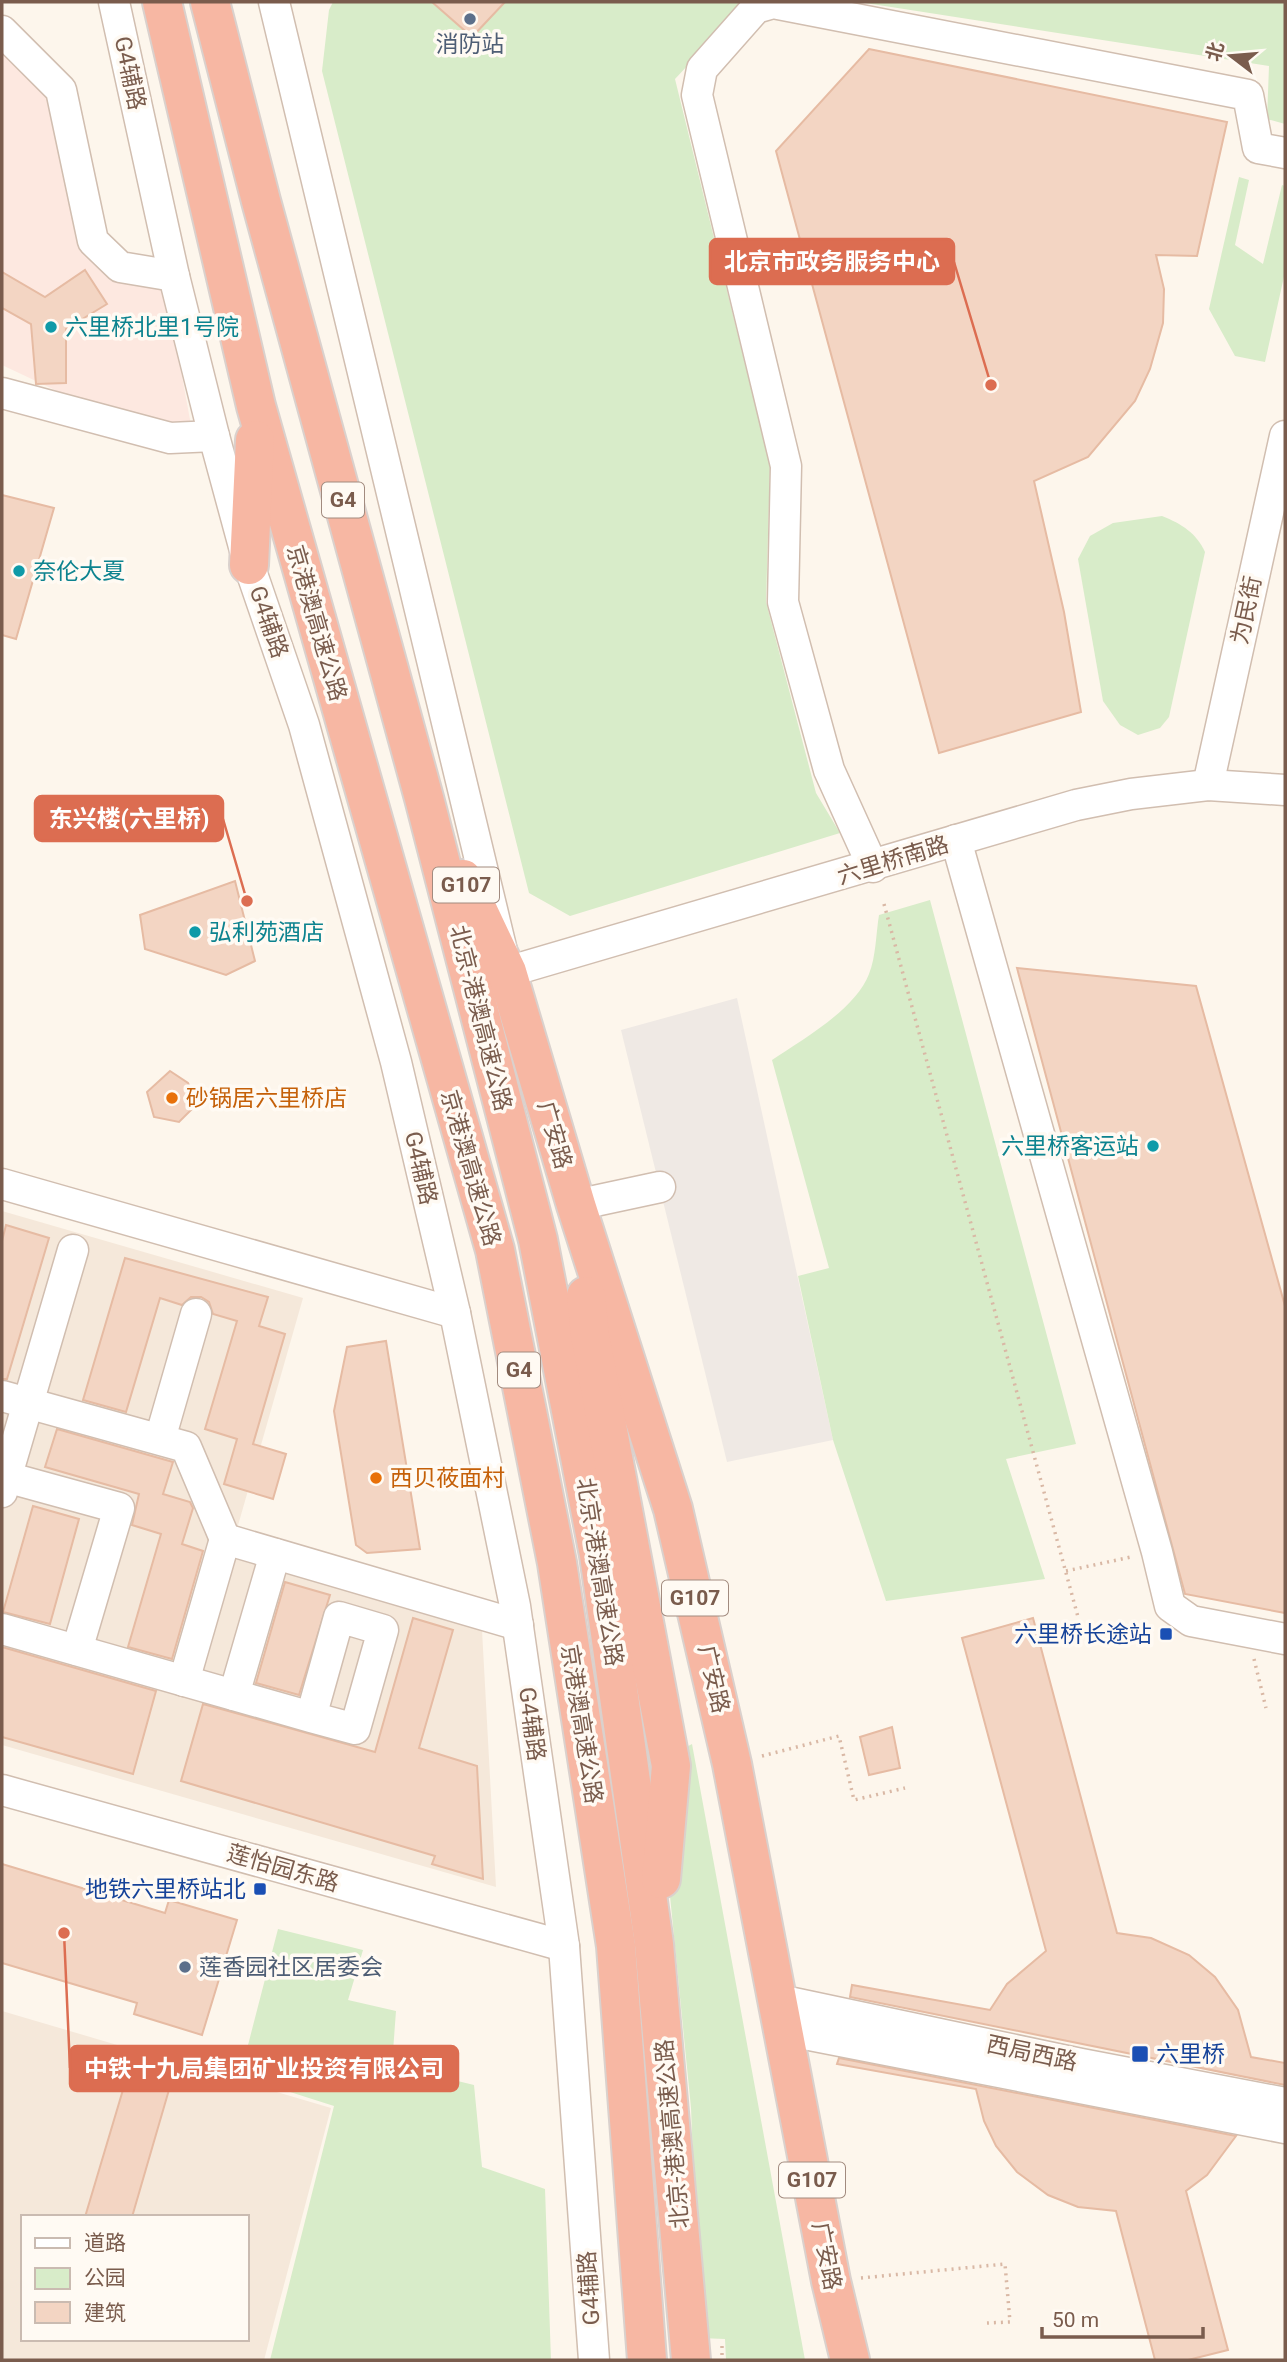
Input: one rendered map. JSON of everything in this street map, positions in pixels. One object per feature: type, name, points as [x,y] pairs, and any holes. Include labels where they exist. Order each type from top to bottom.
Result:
[{"type":"highway","name":"京港澳高速公路","points":[[162,2],[256,407],[498,1264],[557,1563],[616,1946],[647,2360]]},
{"type":"highway","name":"G4","points":[[210,2],[261,201],[424,798]]},
{"type":"highway","points":[[249,565],[256,407]]},
{"type":"highway","name":"G107","points":[[424,798],[508,972]]},
{"type":"highway","name":"北京-港澳高速公路","points":[[424,798],[538,1240],[600,1555],[654,1944],[691,2360]]},
{"type":"highway","name":"广安路","points":[[508,972],[576,1205],[673,1509],[732,1764],[831,2281],[850,2360]]},
{"type":"highway","points":[[576,1205],[590,1335],[671,1766],[654,1944]]},
{"type":"street","name":"G4辅路","points":[[114,2],[174,276],[214,436],[249,565],[304,725],[319,779],[396,1062],[456,1313],[518,1625],[564,1946],[594,2360]]},
{"type":"street","points":[[274,2],[508,972]]},
{"type":"street","points":[[286,46],[294,2]]},
{"type":"street","points":[[873,867],[828,769],[783,603],[786,466],[697,95],[702,69],[756,8],[773,3],[1248,95],[1258,148],[1285,153]]},
{"type":"street","points":[[2,30],[61,90],[93,241],[120,267],[174,276]]},
{"type":"street","points":[[2,393],[170,438],[214,436]]},
{"type":"street","name":"为民街","points":[[1208,785],[1275,530],[1285,436]]},
{"type":"street","name":"六里桥南路","points":[[508,972],[873,867],[1076,805],[1142,792],[1208,785],[1285,790]]},
{"type":"street","points":[[956,840],[1170,1606],[1191,1621],[1285,1639]]},
{"type":"street","points":[[2,1184],[456,1313]]},
{"type":"street","points":[[576,1205],[660,1187]]},
{"type":"street","points":[[73,1250],[15,1400],[4,1484],[118,1508],[77,1650]]},
{"type":"street","points":[[160,1439],[196,1314]]},
{"type":"street","points":[[15,1400],[186,1447],[225,1539],[184,1681]]},
{"type":"street","points":[[225,1539],[518,1625]]},
{"type":"street","points":[[234,1695],[275,1553]]},
{"type":"street","points":[[2,1629],[311,1717],[355,1729],[383,1630],[339,1617],[311,1717]]},
{"type":"street","name":"莲怡园东路","points":[[2,1790],[564,1946]]},
{"type":"street","name":"西局西路","points":[[781,2015],[1081,2064],[1285,2103]]},
{"type":"street","name":"西局西路","points":[[781,2015],[1285,2128]]},
{"type":"path","points":[[884,904],[1078,1616]]},
{"type":"path","points":[[1066,1572],[1157,1552]]},
{"type":"path","points":[[1247,1632],[1266,1708]]},
{"type":"path","points":[[732,1764],[839,1736],[854,1800],[905,1788]]},
{"type":"path","points":[[831,2281],[1005,2264],[1010,2322],[987,2323]]},
{"type":"shaded area","points":[[2,51],[48,94],[88,228],[166,290],[191,425],[127,424],[2,365]]},
{"type":"shaded area","points":[[737,998],[833,1440],[727,1462],[621,1030]]},
{"type":"shaded area","points":[[2,1211],[303,1298],[229,1557],[482,1630],[496,1887],[2,1745]]},
{"type":"shaded area","points":[[2,2011],[331,2108],[264,2360],[2,2360]]},
{"type":"green space","points":[[333,2],[747,2],[675,79],[770,466],[766,602],[816,793],[840,833],[570,916],[529,893],[322,71],[329,10]]},
{"type":"green space","points":[[859,2],[1285,2],[1285,124],[1267,119],[1269,66]]},
{"type":"green space","points":[[1239,177],[1249,180],[1235,245],[1263,264],[1282,185],[1285,186],[1285,272],[1265,362],[1235,356],[1209,309]]},
{"type":"green space","points":[[1162,516],[1188,530],[1205,552],[1169,717],[1160,728],[1138,735],[1120,725],[1103,701],[1078,559],[1090,536],[1113,523]]},
{"type":"green space","points":[[930,900],[1076,1444],[1006,1459],[1045,1579],[886,1601],[833,1440],[798,1276],[829,1268],[772,1060],[827,1023],[862,987],[873,960],[879,915]]},
{"type":"green space","points":[[692,1744],[805,2360],[726,2360],[725,2339],[700,2338],[691,2108],[670,1896],[677,1752]]},
{"type":"green space","points":[[278,1929],[363,1950],[348,2000],[396,2011],[392,2065],[474,2085],[482,2167],[545,2189],[551,2360],[270,2360],[334,2106],[240,2076]]},
{"type":"building","name":"消防站","points":[[432,2],[505,2],[472,37]]},
{"type":"building","points":[[869,49],[1227,122],[1197,256],[1156,255],[1164,289],[1163,323],[1150,369],[1135,401],[1088,457],[1034,481],[1064,612],[1081,712],[939,753],[776,151]]},
{"type":"building","name":"六里桥北里1号院","points":[[85,270],[107,304],[66,329],[66,383],[36,384],[31,324],[2,308],[2,272],[45,297]]},
{"type":"building","name":"奈伦大夏","points":[[2,495],[54,508],[16,639],[2,635]]},
{"type":"building","name":"弘利苑酒店","points":[[235,881],[255,961],[226,975],[145,949],[140,915]]},
{"type":"building","name":"六里桥客运站","points":[[1017,968],[1196,986],[1285,1306],[1285,1613],[1185,1594]]},
{"type":"building","name":"砂锅居六里桥店","points":[[170,1071],[188,1083],[197,1104],[179,1122],[154,1117],[147,1092]]},
{"type":"building","points":[[6,1225],[49,1238],[7,1379],[2,1379],[2,1241]]},
{"type":"building","points":[[125,1258],[268,1297],[259,1326],[285,1334],[253,1444],[286,1454],[273,1499],[224,1484],[237,1439],[205,1429],[237,1321],[213,1314],[209,1302],[201,1297],[191,1297],[182,1305],[160,1298],[126,1412],[83,1400]]},
{"type":"building","name":"西贝莜面村","points":[[386,1341],[420,1549],[367,1553],[356,1545],[334,1411],[347,1347]]},
{"type":"building","points":[[57,1429],[173,1462],[163,1494],[190,1502],[193,1508],[182,1544],[203,1551],[172,1659],[128,1647],[161,1534],[132,1525],[139,1494],[45,1467]]},
{"type":"building","points":[[33,1506],[79,1519],[50,1624],[3,1612]]},
{"type":"building","points":[[285,1582],[330,1595],[299,1695],[256,1683]]},
{"type":"building","points":[[413,1618],[453,1630],[419,1748],[477,1766],[483,1879],[432,1864],[435,1856],[181,1781],[203,1704],[375,1752]]},
{"type":"building","points":[[1033,1618],[1117,1933],[1151,1938],[1189,1955],[1215,1977],[1238,2010],[1251,2057],[1285,2063],[1285,2085],[850,1997],[852,1985],[990,2010],[1007,1984],[1046,1951],[962,1638]]},
{"type":"building","points":[[2,1647],[156,1691],[133,1774],[2,1737]]},
{"type":"building","points":[[892,1727],[900,1768],[869,1775],[860,1737]]},
{"type":"building","points":[[2,1864],[165,1913],[169,1900],[237,1920],[202,2035],[134,2014],[137,2003],[2,1963]]},
{"type":"building","points":[[839,2058],[1236,2136],[1207,2175],[1186,2191],[1228,2350],[1188,2360],[1155,2360],[1116,2211],[1078,2207],[1048,2195],[1017,2172],[996,2146],[984,2121],[976,2089],[837,2064]]},
{"type":"building","points":[[131,2063],[173,2076],[133,2215],[86,2215]]},
{"type":"place","name":"消防站","points":[[470,19]]},
{"type":"place","name":"六里桥北里1号院","points":[[51,327]]},
{"type":"place","name":"北京市政务服务中心","points":[[991,385]]},
{"type":"place","name":"奈伦大夏","points":[[19,571]]},
{"type":"place","name":"东兴楼(六里桥)","points":[[247,901]]},
{"type":"place","name":"弘利苑酒店","points":[[195,932]]},
{"type":"place","name":"砂锅居六里桥店","points":[[172,1098]]},
{"type":"place","name":"六里桥客运站","points":[[1153,1146]]},
{"type":"place","name":"西贝莜面村","points":[[376,1478]]},
{"type":"place","name":"六里桥长途站","points":[[1166,1634]]},
{"type":"place","name":"地铁六里桥站北","points":[[260,1889]]},
{"type":"place","name":"中铁十九局集团矿业投资有限公司","points":[[64,1933]]},
{"type":"place","name":"莲香园社区居委会","points":[[185,1967]]},
{"type":"place","name":"六里桥","points":[[1140,2054]]}]
